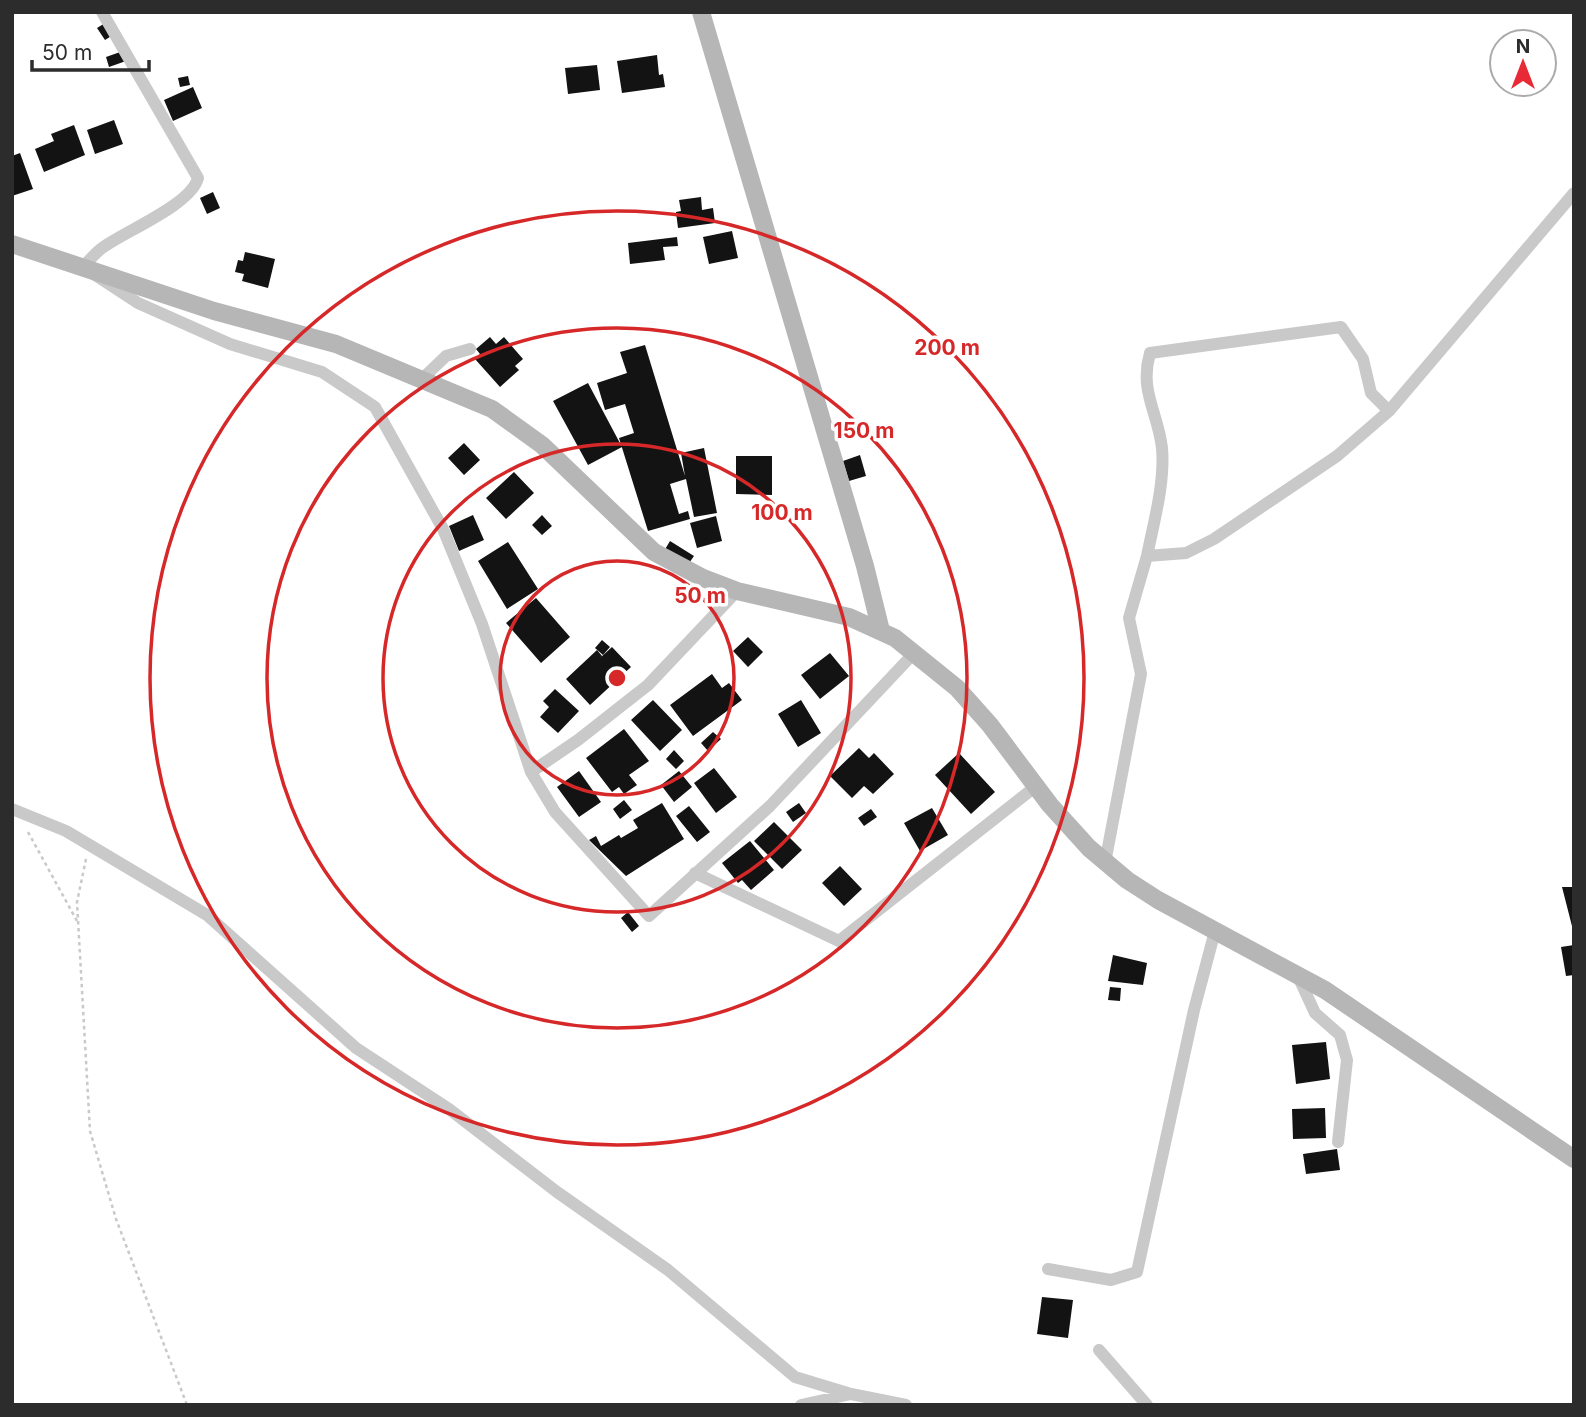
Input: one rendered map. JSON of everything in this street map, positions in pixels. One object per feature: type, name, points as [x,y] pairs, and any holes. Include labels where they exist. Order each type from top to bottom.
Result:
[{"type":"street","points":[[83,267],[98,250],[161,213],[195,188],[198,178],[102,12]]},
{"type":"street","points":[[701,12],[861,553],[881,631]]},
{"type":"street","points":[[1147,556],[1186,553],[1214,539],[1337,456],[1389,411],[1574,193]]},
{"type":"street","points":[[12,244],[214,311],[336,344],[503,416],[542,444],[654,552],[703,578],[737,590],[849,617],[881,631],[915,652],[957,688],[990,725],[1035,787],[1105,863],[1158,901],[1295,972],[1574,1159]]},
{"type":"street","points":[[83,267],[138,303],[230,344],[323,372],[375,407],[443,529],[482,624],[531,772],[555,812],[649,916],[770,806],[915,652]]},
{"type":"street","points":[[1105,863],[1141,674],[1129,618],[1147,556],[1160,492],[1162,448],[1144,373],[1150,353],[1341,327],[1363,359],[1371,393],[1389,411]]},
{"type":"street","points":[[421,380],[446,356],[470,349]]},
{"type":"street","points":[[531,772],[578,740],[648,685],[737,590]]},
{"type":"street","points":[[695,873],[839,942],[1035,787]]},
{"type":"street","points":[[14,809],[66,831],[207,915],[356,1048],[449,1109],[557,1192],[668,1270],[795,1377],[851,1394],[906,1405]]},
{"type":"street","points":[[1048,1269],[1111,1280],[1137,1272],[1194,1010],[1215,930]]},
{"type":"street","points":[[1295,972],[1315,1013],[1340,1035],[1347,1060],[1338,1142]]},
{"type":"street","points":[[1099,1350],[1147,1405]]},
{"type":"street","points":[[801,1405],[851,1394]]},
{"type":"path","points":[[14,809],[78,924]]},
{"type":"path","points":[[89,845],[77,902],[90,1131],[116,1219],[187,1405]]},
{"type":"building","points":[[105,23],[113,35],[105,40],[97,28]]},
{"type":"building","points":[[123,51],[126,61],[109,67],[106,57]]},
{"type":"building","points":[[657,55],[659,75],[663,74],[665,87],[622,93],[617,61]]},
{"type":"building","points":[[597,65],[600,90],[568,94],[565,68]]},
{"type":"building","points":[[188,76],[190,85],[180,87],[178,78]]},
{"type":"building","points":[[193,87],[202,108],[173,121],[164,100]]},
{"type":"building","points":[[114,120],[123,144],[95,154],[87,130]]},
{"type":"building","points":[[74,125],[85,155],[44,172],[35,149],[54,141],[51,134]]},
{"type":"building","points":[[20,153],[33,189],[12,196],[12,156]]},
{"type":"building","points":[[213,192],[220,208],[207,214],[200,198]]},
{"type":"building","points":[[701,197],[702,210],[713,208],[715,223],[678,228],[676,212],[681,211],[679,200]]},
{"type":"building","points":[[732,231],[738,258],[709,264],[703,237]]},
{"type":"building","points":[[677,237],[678,246],[663,247],[665,260],[630,264],[628,243]]},
{"type":"building","points":[[245,252],[275,259],[268,288],[242,281],[244,274],[235,272],[238,260],[243,261]]},
{"type":"building","points":[[490,337],[496,344],[504,337],[523,359],[515,366],[519,370],[500,387],[475,359],[480,354],[476,349]]},
{"type":"building","points":[[645,345],[685,476],[681,453],[704,448],[717,513],[694,517],[686,479],[670,484],[679,514],[688,511],[690,519],[648,531],[619,438],[634,433],[625,404],[605,410],[597,383],[627,373],[620,352]]},
{"type":"building","points":[[588,383],[622,447],[588,465],[553,401]]},
{"type":"building","points":[[464,443],[480,460],[464,475],[448,458]]},
{"type":"building","points":[[860,455],[866,476],[849,481],[843,461]]},
{"type":"building","points":[[736,456],[772,456],[772,495],[736,494]]},
{"type":"building","points":[[514,472],[534,493],[506,519],[486,498]]},
{"type":"building","points":[[473,515],[484,540],[459,551],[449,526]]},
{"type":"building","points":[[542,515],[552,526],[542,535],[532,525]]},
{"type":"building","points":[[716,516],[722,541],[697,548],[690,523]]},
{"type":"building","points":[[670,541],[694,556],[687,566],[664,551]]},
{"type":"building","points":[[508,542],[538,589],[507,609],[478,561]]},
{"type":"building","points":[[536,598],[570,637],[541,663],[506,623]]},
{"type":"building","points":[[748,637],[763,652],[748,667],[733,651]]},
{"type":"building","points":[[602,640],[610,647],[603,655],[595,648]]},
{"type":"building","points":[[612,647],[631,667],[590,705],[566,679],[597,650],[602,656],[600,658]]},
{"type":"building","points":[[830,653],[849,676],[820,699],[801,675]]},
{"type":"building","points":[[712,674],[722,688],[729,683],[742,700],[693,736],[670,705]]},
{"type":"building","points":[[555,689],[579,711],[558,733],[540,717],[549,707],[543,701]]},
{"type":"building","points":[[653,700],[682,730],[660,751],[631,720]]},
{"type":"building","points":[[801,700],[821,733],[798,747],[778,714]]},
{"type":"building","points":[[624,729],[649,761],[629,775],[637,785],[624,794],[619,787],[612,792],[586,758]]},
{"type":"building","points":[[713,732],[721,739],[708,751],[701,743]]},
{"type":"building","points":[[859,748],[869,758],[874,753],[894,774],[873,794],[864,786],[852,798],[830,776]]},
{"type":"building","points":[[674,750],[684,761],[676,769],[666,759]]},
{"type":"building","points":[[959,753],[995,792],[971,814],[935,775]]},
{"type":"building","points":[[714,768],[737,797],[716,813],[694,783]]},
{"type":"building","points":[[579,771],[601,802],[579,817],[557,787]]},
{"type":"building","points":[[679,771],[692,787],[674,802],[661,785]]},
{"type":"building","points":[[624,800],[632,810],[620,819],[613,809]]},
{"type":"building","points":[[662,803],[684,839],[626,876],[589,840],[596,836],[601,846],[619,835],[621,838],[638,828],[633,820]]},
{"type":"building","points":[[799,803],[806,813],[793,822],[786,812]]},
{"type":"building","points":[[689,806],[710,832],[697,842],[676,816]]},
{"type":"building","points":[[932,808],[948,835],[920,851],[904,823]]},
{"type":"building","points":[[871,809],[877,817],[864,826],[858,818]]},
{"type":"building","points":[[774,822],[802,850],[782,869],[754,841]]},
{"type":"building","points":[[750,841],[774,870],[751,890],[742,880],[738,883],[722,863]]},
{"type":"building","points":[[840,866],[862,889],[844,906],[822,883]]},
{"type":"building","points":[[1562,887],[1574,887],[1574,930],[1573,930]]},
{"type":"building","points":[[628,912],[639,926],[632,932],[621,918]]},
{"type":"building","points":[[1574,945],[1574,975],[1566,976],[1561,947]]},
{"type":"building","points":[[1113,955],[1147,963],[1143,985],[1108,981]]},
{"type":"building","points":[[1110,987],[1121,988],[1120,1001],[1108,1000]]},
{"type":"building","points":[[1326,1042],[1330,1079],[1296,1084],[1292,1045]]},
{"type":"building","points":[[1325,1108],[1326,1138],[1293,1139],[1292,1109]]},
{"type":"building","points":[[1337,1149],[1340,1170],[1306,1174],[1303,1154]]},
{"type":"building","points":[[1042,1297],[1073,1300],[1068,1338],[1037,1334]]}]
